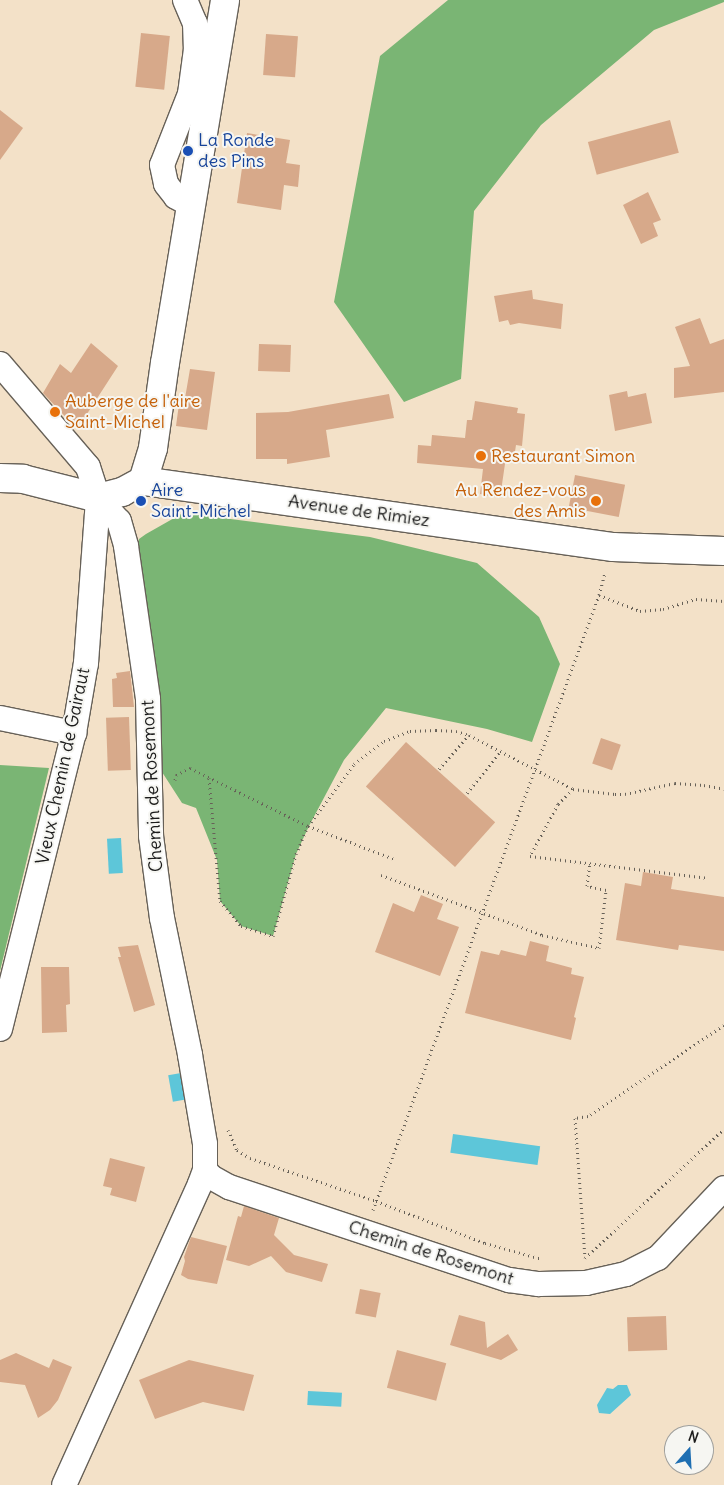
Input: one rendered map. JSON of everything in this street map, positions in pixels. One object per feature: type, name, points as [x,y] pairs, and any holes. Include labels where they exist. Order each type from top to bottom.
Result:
[{"type":"street","points":[[185,0],[195,23],[196,49],[190,94],[162,165],[166,184],[176,197],[191,205]]},
{"type":"street","points":[[0,478],[23,478],[98,498],[122,492],[143,481],[153,448],[191,205],[226,0]]},
{"type":"street","points":[[0,364],[88,467],[98,498]]},
{"type":"street","name":"Avenue de Rimiez","points":[[143,481],[613,547],[724,551]]},
{"type":"street","name":"Vieux Chemin de Gairaut","points":[[0,1028],[74,733],[86,663],[98,498]]},
{"type":"street","name":"Chemin de Rosemont","points":[[64,1485],[205,1170],[205,1144],[190,1055],[162,918],[152,845],[148,699],[126,546],[119,522],[98,498]]},
{"type":"street","points":[[0,718],[74,733]]},
{"type":"street","name":"Chemin de Rosemont","points":[[205,1170],[211,1177],[230,1187],[509,1280],[539,1284],[586,1283],[626,1274],[658,1258],[724,1188]]},
{"type":"path","points":[[376,1201],[600,595],[613,547]]},
{"type":"path","points":[[600,595],[640,611],[663,609],[696,599],[724,601]]},
{"type":"path","points":[[209,778],[220,901],[241,926],[273,936],[296,854],[308,826],[354,764],[384,741],[410,731],[456,731],[469,735],[502,750],[573,789],[625,794],[675,784],[704,785],[724,789]]},
{"type":"path","points":[[439,769],[469,735]]},
{"type":"path","points":[[467,793],[502,750]]},
{"type":"path","points":[[174,784],[176,775],[190,768],[308,826],[394,859]]},
{"type":"path","points":[[573,789],[558,804],[530,856],[709,878]]},
{"type":"path","points":[[381,875],[542,935],[599,948],[606,890],[586,886],[590,862]]},
{"type":"path","points":[[585,1258],[576,1118],[588,1116],[724,1025]]},
{"type":"path","points":[[227,1124],[237,1150],[250,1158],[376,1201],[485,1243],[543,1259],[552,1259]]},
{"type":"path","points":[[577,1258],[585,1258],[724,1128]]},
{"type":"green space","points":[[448,0],[724,0],[724,2],[654,30],[541,125],[474,211],[461,379],[404,402],[334,302],[380,56]]},
{"type":"green space","points":[[183,513],[370,537],[477,563],[539,617],[560,664],[532,742],[487,729],[386,708],[344,760],[309,826],[296,854],[273,936],[241,926],[220,901],[217,860],[196,808],[182,803],[162,772],[135,554],[139,539]]},
{"type":"green space","points":[[0,765],[49,768],[0,971]]},
{"type":"water","points":[[121,838],[123,873],[109,874],[107,839]]},
{"type":"water","points":[[181,1073],[186,1100],[173,1102],[168,1075]]},
{"type":"water","points":[[453,1134],[540,1146],[537,1165],[450,1153]]},
{"type":"water","points":[[618,1385],[627,1385],[631,1395],[610,1414],[599,1413],[597,1405],[607,1388],[613,1389]]},
{"type":"water","points":[[308,1391],[342,1393],[341,1407],[307,1405]]},
{"type":"building","points":[[141,33],[170,36],[164,90],[135,87]]},
{"type":"building","points":[[266,34],[298,36],[295,77],[263,75]]},
{"type":"building","points":[[0,110],[23,128],[0,160]]},
{"type":"building","points":[[670,120],[679,153],[597,175],[588,142]]},
{"type":"building","points":[[247,133],[290,140],[286,163],[300,165],[298,187],[284,185],[281,210],[237,203]]},
{"type":"building","points":[[648,192],[661,220],[653,223],[658,236],[641,244],[623,205]]},
{"type":"building","points":[[532,290],[533,299],[563,304],[561,329],[519,323],[510,325],[508,320],[499,322],[494,296]]},
{"type":"building","points":[[700,318],[710,344],[724,339],[724,392],[674,398],[674,368],[690,366],[675,327]]},
{"type":"building","points":[[91,343],[118,366],[85,417],[75,427],[43,393],[60,364],[71,373]]},
{"type":"building","points":[[259,344],[291,345],[290,372],[258,371]]},
{"type":"building","points":[[190,369],[215,372],[207,430],[176,426],[179,404],[184,404]]},
{"type":"building","points":[[627,391],[628,397],[646,393],[652,423],[615,431],[609,395]]},
{"type":"building","points":[[389,394],[394,418],[326,430],[330,457],[287,464],[287,459],[256,459],[256,413],[288,412]]},
{"type":"building","points":[[475,401],[518,408],[517,413],[525,414],[522,446],[516,445],[514,458],[506,457],[500,498],[480,494],[483,469],[417,463],[418,445],[431,446],[432,435],[465,438],[467,420],[472,420]]},
{"type":"building","points":[[575,475],[625,485],[619,517],[569,507]]},
{"type":"building","points":[[130,671],[134,707],[113,707],[112,679],[117,678],[116,673]]},
{"type":"building","points":[[129,717],[131,770],[108,771],[106,718]]},
{"type":"building","points":[[601,738],[621,745],[612,770],[592,764]]},
{"type":"building","points":[[406,742],[495,822],[455,867],[366,787]]},
{"type":"building","points":[[643,872],[673,877],[671,889],[724,897],[724,951],[679,945],[678,950],[616,940],[625,883],[641,886]]},
{"type":"building","points":[[421,895],[443,904],[437,919],[459,927],[440,976],[375,952],[393,903],[414,912]]},
{"type":"building","points":[[530,941],[549,946],[546,961],[572,968],[571,974],[584,977],[574,1017],[576,1018],[571,1040],[465,1013],[481,951],[499,955],[501,950],[526,956]]},
{"type":"building","points":[[138,945],[155,1005],[134,1012],[118,957],[121,957],[118,947]]},
{"type":"building","points":[[41,967],[69,967],[70,1004],[66,1005],[67,1032],[42,1033]]},
{"type":"building","points":[[110,1158],[145,1167],[136,1202],[110,1195],[112,1188],[103,1186]]},
{"type":"building","points":[[244,1206],[279,1218],[274,1235],[294,1255],[328,1264],[322,1282],[286,1272],[271,1256],[249,1266],[226,1260],[238,1216],[241,1217]]},
{"type":"building","points":[[191,1237],[227,1246],[217,1284],[188,1279],[181,1275],[185,1261],[184,1257]]},
{"type":"building","points":[[360,1289],[381,1293],[376,1318],[355,1314]]},
{"type":"building","points":[[459,1315],[485,1322],[487,1348],[508,1334],[518,1350],[501,1360],[450,1345]]},
{"type":"building","points":[[666,1316],[667,1350],[628,1351],[627,1317]]},
{"type":"building","points":[[397,1350],[446,1363],[436,1401],[387,1388]]},
{"type":"building","points":[[16,1353],[49,1368],[53,1359],[72,1367],[58,1400],[50,1410],[38,1418],[25,1385],[0,1382],[0,1360]]},
{"type":"building","points":[[189,1360],[254,1375],[244,1411],[203,1402],[155,1419],[139,1380]]},
{"type":"place","name":"La Ronde des Pins","points":[[188,151]]},
{"type":"place","name":"Auberge de l'aire Saint-Michel","points":[[55,412]]},
{"type":"place","name":"Restaurant Simon","points":[[481,456]]},
{"type":"place","name":"Aire Saint-Michel","points":[[141,501]]},
{"type":"place","name":"Au Rendez-vous des Amis","points":[[596,501]]}]
